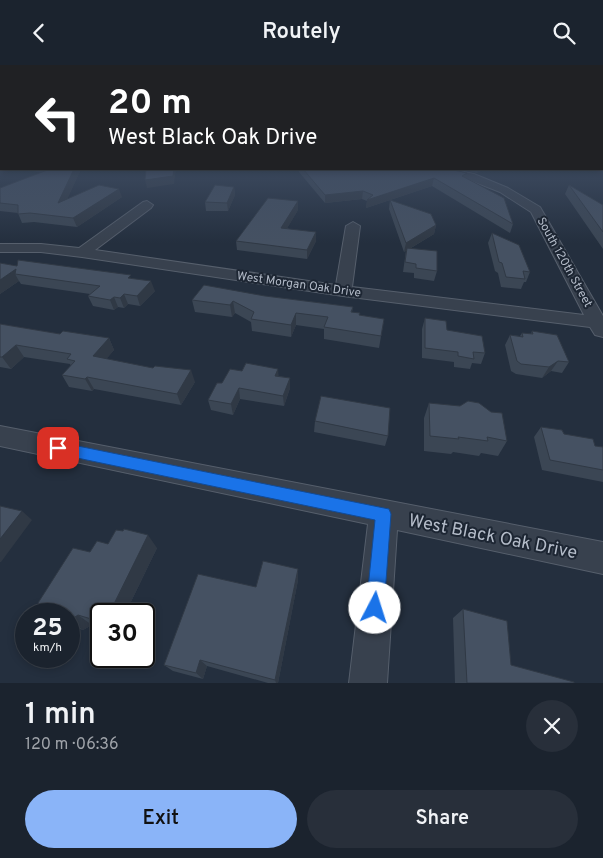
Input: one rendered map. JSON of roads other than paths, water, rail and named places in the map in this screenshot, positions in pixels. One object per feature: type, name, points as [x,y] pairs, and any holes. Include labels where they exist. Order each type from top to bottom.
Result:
[{"type":"street","name":"South 120th Street","points":[[491,185],[504,190],[536,210],[600,327]]},
{"type":"street","points":[[82,253],[147,205]]},
{"type":"street","points":[[344,291],[353,226]]},
{"type":"street","name":"West Morgan Oak Drive","points":[[0,248],[41,248],[82,253],[600,327]]},
{"type":"street","name":"West Black Oak Drive","points":[[0,436],[603,558]]},
{"type":"street","points":[[368,683],[384,514]]}]
